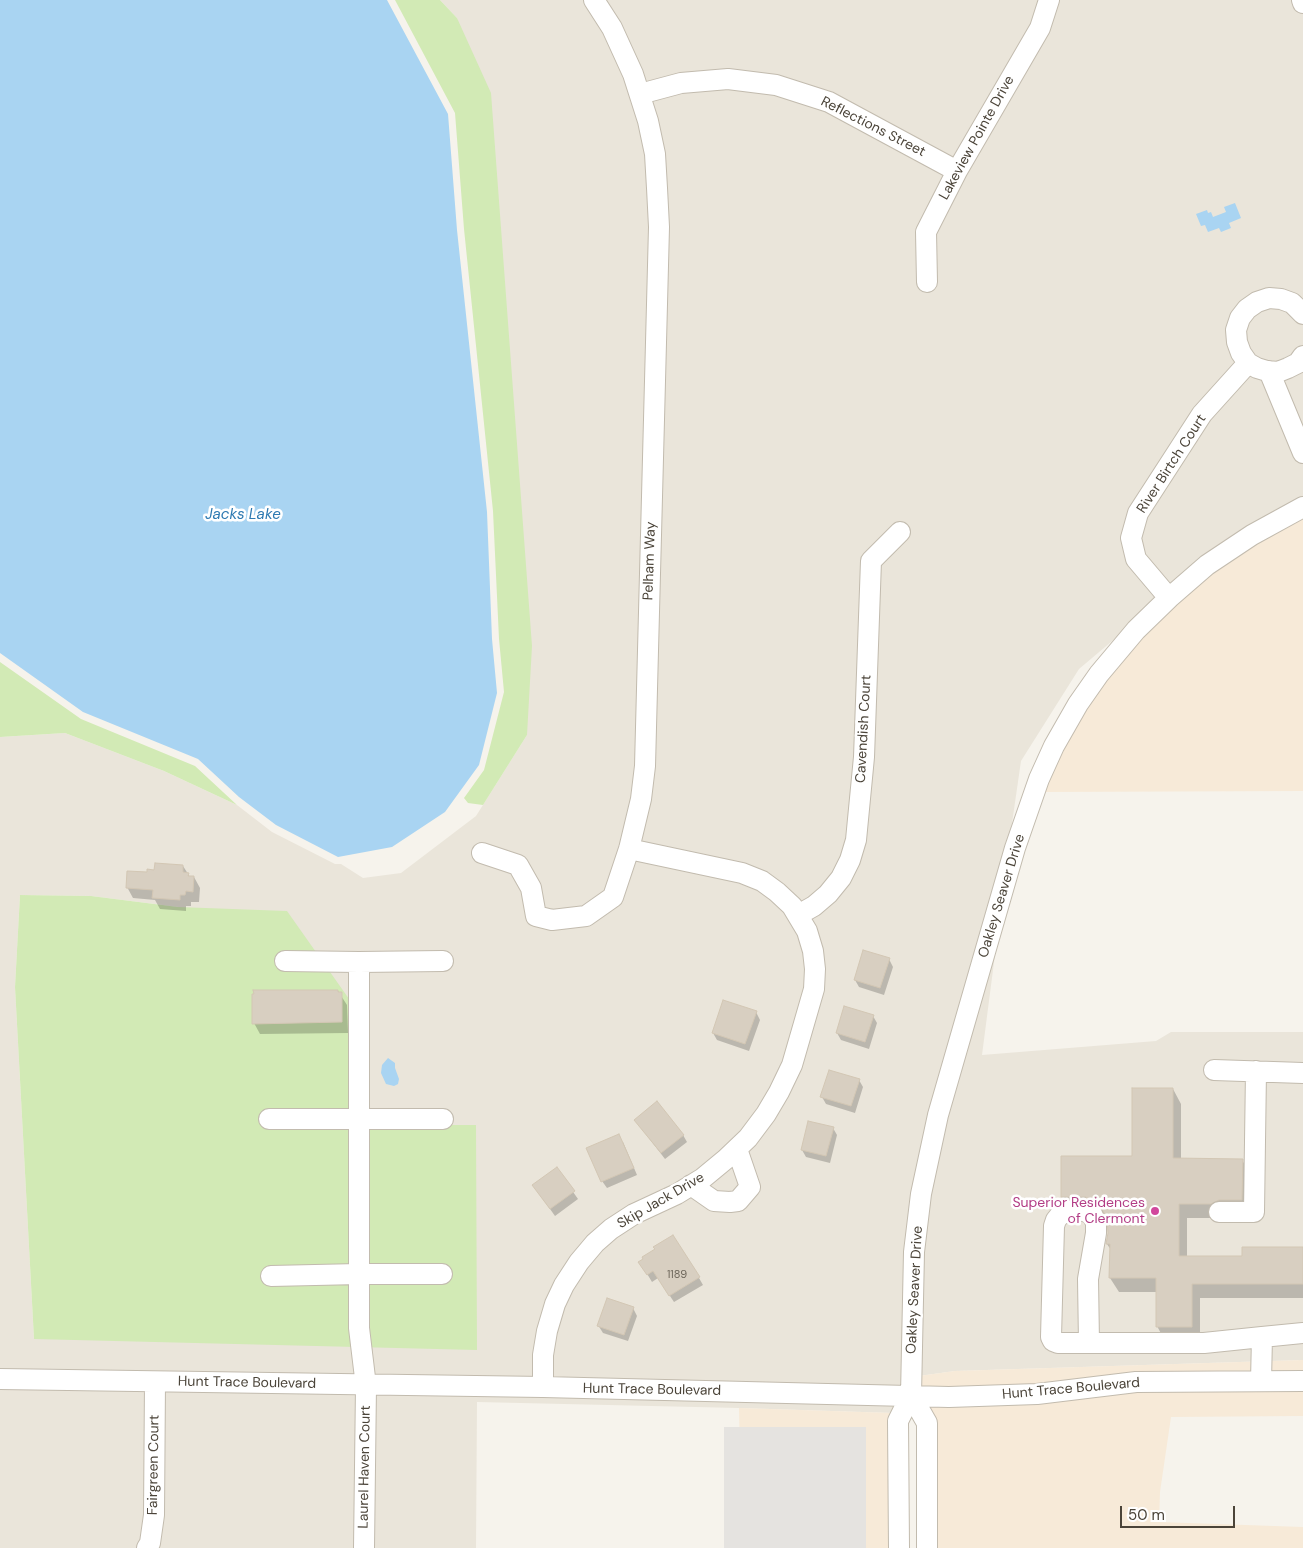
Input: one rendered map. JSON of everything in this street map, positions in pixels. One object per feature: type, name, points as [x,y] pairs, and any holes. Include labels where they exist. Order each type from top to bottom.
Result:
[{"type":"street","name":"Pelham Way","points":[[482,853],[518,865],[530,888],[536,916],[552,920],[586,916],[613,897],[629,850],[641,800],[645,766],[659,227],[657,188],[655,154],[640,94],[612,28],[594,0]]},
{"type":"street","name":"Lakeview Pointe Drive","points":[[927,282],[926,232],[957,171],[1040,28],[1049,0]]},
{"type":"street","name":"Reflections Street","points":[[640,94],[681,82],[728,80],[776,85],[828,102],[957,171]]},
{"type":"street","points":[[1301,365],[1278,372],[1257,368],[1248,363],[1241,353],[1237,342],[1236,330],[1240,318],[1247,308],[1269,298],[1281,299],[1292,303],[1303,314]]},
{"type":"street","name":"River Birtch Court","points":[[1169,598],[1136,559],[1131,538],[1138,513],[1202,414],[1248,363]]},
{"type":"street","points":[[1269,371],[1297,422],[1303,453]]},
{"type":"street","name":"Oakley Seaver Drive","points":[[899,1548],[898,1421],[911,1395],[914,1252],[921,1194],[938,1115],[1015,848],[1039,779],[1054,746],[1078,704],[1099,674],[1136,630],[1169,598],[1214,560],[1252,534],[1303,507]]},
{"type":"street","name":"Cavendish Court","points":[[798,915],[814,906],[828,894],[850,860],[856,840],[864,757],[871,561],[900,532]]},
{"type":"street","name":"Skip Jack Drive","points":[[542,1387],[543,1355],[547,1331],[555,1304],[564,1285],[579,1262],[595,1243],[611,1229],[634,1214],[677,1194],[703,1178],[737,1148],[766,1114],[779,1092],[792,1065],[814,989],[815,969],[813,951],[807,932],[798,915],[777,892],[742,872],[629,850]]},
{"type":"street","points":[[285,961],[443,961]]},
{"type":"street","name":"Laurel Haven Court","points":[[359,962],[359,1328],[366,1386],[364,1548]]},
{"type":"street","points":[[1214,1070],[1303,1073]]},
{"type":"street","points":[[1220,1212],[1254,1212],[1256,1071]]},
{"type":"street","points":[[270,1119],[442,1119]]},
{"type":"street","points":[[690,1185],[714,1201],[730,1202],[738,1200],[750,1187],[737,1148]]},
{"type":"street","points":[[1089,1343],[1088,1280],[1096,1223],[1092,1214],[1073,1210],[1060,1215],[1054,1226],[1051,1337],[1053,1341],[1058,1343],[1089,1343],[1204,1343],[1303,1333]]},
{"type":"street","points":[[271,1276],[442,1274]]},
{"type":"street","points":[[1261,1381],[1262,1337]]},
{"type":"street","name":"Hunt Trace Boulevard","points":[[0,1379],[366,1386],[542,1387],[949,1396],[1037,1394],[1136,1382],[1303,1381]]},
{"type":"street","name":"Fairgreen Court","points":[[147,1548],[150,1543],[154,1516],[155,1382]]},
{"type":"street","points":[[911,1395],[927,1423],[927,1548]]},
{"type":"shaded area","points":[[440,0],[1303,0],[1303,498],[1124,631],[1079,669],[1021,761],[1010,837],[931,1112],[903,1390],[893,1413],[477,1402],[476,1548],[0,1548],[0,737],[65,733],[164,771],[237,805],[272,832],[335,864],[341,864],[363,878],[401,873],[476,816],[527,735],[457,18]],"holes":[[[20,895],[91,896],[178,907],[354,1125],[34,1339],[15,987]]]},
{"type":"shaded area","points":[[1303,517],[1303,791],[1043,792],[1061,751],[1085,709],[1105,680],[1141,637],[1211,573],[1256,542]]},
{"type":"shaded area","points":[[997,939],[982,1055],[1156,1041],[1171,1032],[1303,1032],[1303,1360],[955,1371],[919,1376],[922,1253],[929,1195],[946,1117]]},
{"type":"shaded area","points":[[1303,1360],[1303,1372],[1036,1385],[949,1388],[919,1387],[919,1376],[955,1371]]},
{"type":"shaded area","points":[[1303,1390],[1303,1416],[1171,1417],[1160,1492],[1159,1522],[1303,1527],[1303,1548],[935,1548],[926,1405],[1136,1391]]},
{"type":"shaded area","points":[[739,1408],[893,1413],[890,1548],[742,1548]]},
{"type":"shaded area","points":[[724,1427],[866,1427],[866,1548],[724,1548]]},
{"type":"green space","points":[[395,0],[440,0],[457,18],[491,93],[532,646],[527,735],[483,805],[468,803],[464,798],[484,770],[504,692],[499,639],[493,511],[464,229],[455,113]]},
{"type":"green space","points":[[0,662],[81,719],[195,766],[237,805],[164,771],[65,733],[0,737]]},
{"type":"green space","points":[[20,895],[91,896],[178,907],[287,911],[366,1023],[354,1125],[476,1125],[477,1350],[34,1339],[15,987]]},
{"type":"water","name":"Jacks Lake","points":[[0,0],[387,0],[448,114],[457,230],[487,512],[492,639],[497,693],[479,765],[445,812],[392,847],[338,857],[276,825],[239,797],[198,759],[83,712],[0,653]]},
{"type":"water","points":[[1235,203],[1241,218],[1229,223],[1231,228],[1221,232],[1219,228],[1208,232],[1205,225],[1201,226],[1196,214],[1207,210],[1208,213],[1211,212],[1213,217],[1226,212],[1224,207]]},
{"type":"water","points":[[388,1058],[395,1063],[399,1079],[398,1084],[394,1086],[386,1084],[381,1073],[382,1065]]},
{"type":"building","points":[[155,863],[183,865],[183,872],[189,873],[188,876],[194,876],[193,892],[186,891],[185,895],[180,895],[180,900],[152,898],[153,890],[126,888],[127,871],[147,872],[147,869],[154,870]]},
{"type":"building","points":[[863,950],[890,958],[880,988],[854,980]]},
{"type":"building","points":[[253,990],[338,990],[338,992],[342,992],[342,1022],[252,1024]]},
{"type":"building","points":[[723,1000],[757,1011],[745,1044],[712,1033]]},
{"type":"building","points":[[844,1006],[874,1015],[865,1042],[836,1033]]},
{"type":"building","points":[[829,1070],[860,1079],[851,1106],[820,1097]]},
{"type":"building","name":"Superior Residences of Clermont","points":[[1132,1088],[1173,1088],[1173,1158],[1243,1159],[1242,1200],[1219,1200],[1211,1204],[1179,1204],[1179,1256],[1242,1256],[1242,1247],[1303,1247],[1303,1284],[1192,1284],[1192,1327],[1156,1327],[1156,1278],[1109,1278],[1110,1244],[1106,1244],[1108,1233],[1107,1218],[1100,1206],[1086,1199],[1086,1197],[1061,1197],[1061,1156],[1132,1156]]},
{"type":"building","points":[[657,1101],[684,1135],[661,1153],[634,1120]]},
{"type":"building","points":[[808,1121],[834,1127],[826,1156],[801,1150]]},
{"type":"building","points":[[619,1134],[634,1168],[601,1182],[586,1148]]},
{"type":"building","points":[[557,1167],[575,1191],[550,1209],[532,1185]]},
{"type":"building","points":[[673,1235],[700,1277],[669,1296],[653,1271],[647,1275],[638,1262],[643,1259],[642,1257],[655,1249],[653,1247]]},
{"type":"building","points":[[607,1298],[634,1307],[624,1335],[597,1326]]},
{"type":"place","name":"Superior Residences of Clermont","points":[[1155,1211]]}]
